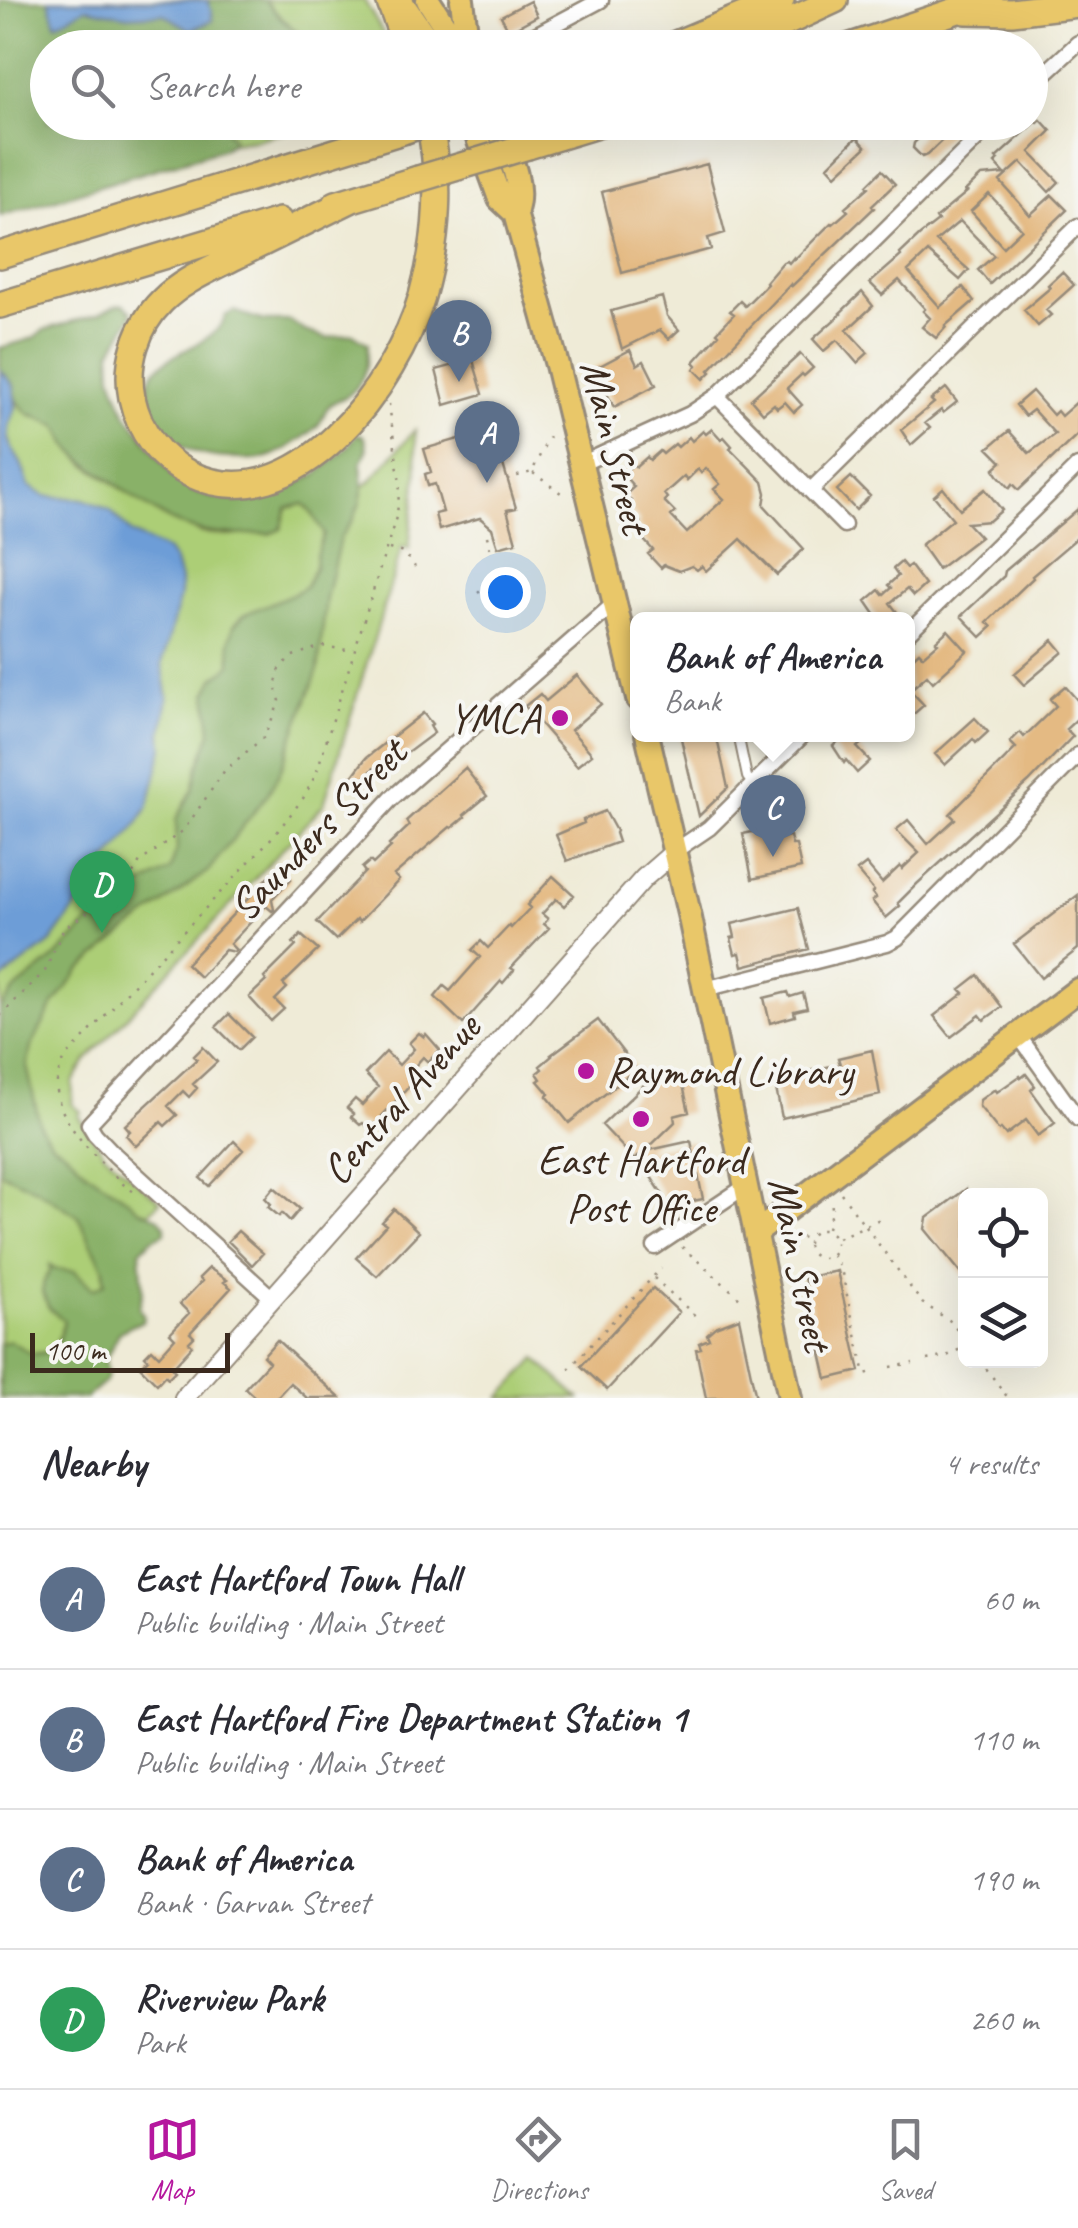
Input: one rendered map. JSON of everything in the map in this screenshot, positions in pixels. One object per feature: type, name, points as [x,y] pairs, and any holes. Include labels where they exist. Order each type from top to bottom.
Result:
[{"type":"highway","points":[[389,0],[400,30]]},
{"type":"highway","points":[[696,30],[754,0]]},
{"type":"highway","points":[[707,30],[781,0]]},
{"type":"highway","points":[[768,30],[835,0]]},
{"type":"highway","points":[[898,30],[988,0]]},
{"type":"highway","points":[[956,10],[996,13],[1078,4]]},
{"type":"highway","points":[[0,255],[374,140]]},
{"type":"highway","points":[[350,200],[187,282],[162,301],[147,320],[132,358],[132,400],[149,439],[180,469],[222,484],[248,484],[275,477],[324,447],[376,387],[410,329],[428,273],[437,194],[433,140]]},
{"type":"highway","points":[[0,305],[548,140]]},
{"type":"main road","points":[[400,0],[421,30]]},
{"type":"main road","points":[[428,0],[448,30]]},
{"type":"main road","points":[[462,0],[466,30]]},
{"type":"main road","name":"Main Street","points":[[478,140],[498,195],[514,213],[553,351],[630,666]]},
{"type":"main road","name":"Main Street","points":[[502,140],[518,184],[519,201],[514,213]]},
{"type":"main road","name":"Main Street","points":[[648,742],[706,989],[790,1398]]},
{"type":"main road","points":[[756,1233],[1078,990]]},
{"type":"street","points":[[545,30],[601,0]]},
{"type":"street","points":[[1048,70],[1078,43]]},
{"type":"street","points":[[581,464],[690,414],[717,396],[976,140]]},
{"type":"street","points":[[811,490],[1078,226]]},
{"type":"street","points":[[717,396],[844,525]]},
{"type":"street","points":[[915,626],[1078,466]]},
{"type":"street","name":"Saunders Street","points":[[152,1188],[104,1144],[89,1124],[392,798],[615,603]]},
{"type":"street","points":[[675,851],[709,828],[796,742]]},
{"type":"street","points":[[706,989],[898,938],[1078,756]]},
{"type":"street","name":"Central Avenue","points":[[184,1398],[644,878],[675,851]]},
{"type":"street","points":[[1018,1036],[1078,1118]]},
{"type":"street","points":[[655,1247],[746,1186]]},
{"type":"street","points":[[152,1188],[272,1298]]},
{"type":"lane","points":[[740,742],[752,786]]},
{"type":"path","points":[[152,1188],[129,1190],[76,1136],[59,1098],[60,1069],[67,1056],[277,832],[300,804],[316,774],[397,514],[400,493],[387,392]]},
{"type":"path","points":[[507,479],[532,472],[549,436]]},
{"type":"path","points":[[532,472],[565,496]]},
{"type":"path","points":[[487,536],[490,548]]},
{"type":"path","points":[[389,548],[404,552],[415,568]]},
{"type":"path","points":[[478,593],[495,578],[495,573]]},
{"type":"path","points":[[0,1016],[44,971],[64,928],[124,887],[140,862],[184,830],[225,770],[264,737],[280,701],[275,686],[280,669],[290,657],[322,646],[354,651]]},
{"type":"path","points":[[841,1193],[922,1303],[949,1320],[958,1333]]},
{"type":"path","points":[[826,1230],[831,1200]]},
{"type":"path","points":[[836,1239],[882,1218]]},
{"type":"path","points":[[826,1230],[836,1239],[836,1248],[832,1255],[814,1256],[808,1249],[808,1240],[814,1232],[826,1230]]},
{"type":"path","points":[[791,1234],[808,1240]]},
{"type":"path","points":[[681,1246],[741,1299]]},
{"type":"path","points":[[832,1255],[841,1269],[865,1374],[876,1371]]},
{"type":"path","points":[[568,1369],[661,1268]]},
{"type":"path","points":[[653,1277],[700,1320]]},
{"type":"path","points":[[927,1360],[958,1349]]},
{"type":"path","points":[[891,1368],[913,1363]]},
{"type":"path","points":[[986,1368],[1008,1398]]},
{"type":"green space","points":[[0,0],[265,0],[294,30],[30,30],[30,140],[232,140],[222,149],[0,216]]},
{"type":"green space","points":[[135,0],[364,0],[381,30],[162,30]]},
{"type":"green space","points":[[124,304],[132,316],[111,351],[112,377],[125,412],[175,478],[191,490],[211,497],[264,499],[316,475],[357,434],[365,438],[367,450],[361,464],[363,486],[353,520],[340,538],[326,598],[318,670],[280,772],[267,795],[208,871],[80,970],[52,1007],[31,1047],[27,1066],[40,1126],[46,1135],[87,1172],[138,1209],[159,1218],[165,1226],[165,1233],[140,1251],[143,1291],[139,1308],[144,1316],[142,1321],[119,1332],[105,1360],[106,1381],[86,1398],[0,1398],[0,1344],[10,1341],[32,1354],[52,1352],[56,1347],[64,1321],[49,1308],[42,1292],[50,1265],[75,1271],[93,1289],[105,1283],[104,1269],[78,1216],[0,1172],[0,1008],[101,911],[170,870],[177,849],[176,820],[193,789],[211,732],[207,693],[214,678],[231,665],[234,625],[245,614],[306,586],[324,534],[304,504],[287,508],[281,529],[270,533],[230,535],[179,524],[149,508],[86,462],[69,446],[58,426],[26,412],[17,400],[13,384],[0,369],[0,348]]},
{"type":"green space","points":[[234,311],[264,321],[290,321],[327,338],[353,334],[368,344],[365,370],[356,388],[329,406],[319,424],[305,437],[257,460],[215,457],[179,444],[162,426],[150,400],[149,384],[154,372],[207,338]]},
{"type":"green space","points":[[17,400],[30,415],[60,428],[68,445],[87,465],[161,516],[202,533],[269,534],[281,529],[287,508],[304,504],[312,514],[351,497],[415,430],[417,474],[409,548],[402,547],[324,804],[85,1062],[73,1082],[72,1104],[81,1112],[78,1116],[105,1154],[160,1201],[103,1264],[105,1283],[62,1317],[64,1323],[54,1351],[32,1354],[0,1381],[0,409],[11,418]]},
{"type":"green space","points":[[536,1359],[579,1398],[500,1398]]},
{"type":"water","points":[[49,0],[207,0],[212,21],[191,30],[164,14],[128,16],[86,8],[56,24]]},
{"type":"water","points":[[0,369],[14,386],[16,407],[8,439],[29,486],[45,496],[84,499],[110,510],[132,534],[168,551],[180,580],[180,596],[162,664],[168,698],[163,748],[148,808],[51,942],[0,981]]},
{"type":"building","points":[[530,1],[537,16],[508,30],[501,16]]},
{"type":"building","points":[[854,140],[866,147],[836,175],[828,166]]},
{"type":"building","points":[[942,140],[922,157],[913,148],[914,143]]},
{"type":"building","points":[[1016,140],[1042,140],[1030,152],[1059,182],[1049,192],[1021,162],[1000,181],[1030,215],[1052,195],[1067,210],[990,284],[978,270],[994,256],[960,221],[936,241],[969,270],[960,280],[928,252],[908,271],[940,307],[963,287],[974,301],[936,338],[922,327],[930,318],[925,309],[899,280],[882,295],[870,283],[981,176],[1005,174],[995,163]],"holes":[[[989,194],[1022,229],[1003,247],[971,211]]]},
{"type":"building","points":[[707,164],[725,233],[708,238],[711,249],[622,273],[602,192]]},
{"type":"building","points":[[882,170],[895,184],[791,284],[704,379],[694,369],[694,362],[734,314],[730,311],[740,301],[745,306],[783,262],[795,259],[848,211],[845,208]]},
{"type":"building","points":[[1062,272],[1074,285],[1046,310],[1051,315],[1038,326],[1024,310]]},
{"type":"building","points":[[862,292],[873,306],[847,330],[868,353],[857,363],[837,340],[824,351],[813,339]]},
{"type":"building","points":[[662,297],[667,316],[679,330],[669,339],[660,330],[622,349],[611,311]]},
{"type":"building","points":[[630,350],[637,365],[644,361],[656,385],[614,407],[594,369]]},
{"type":"building","points":[[800,354],[813,368],[787,388],[802,405],[794,412],[785,402],[777,408],[774,404],[763,413],[751,399]]},
{"type":"building","points":[[473,360],[483,394],[445,405],[436,370]]},
{"type":"building","points":[[946,388],[957,402],[925,423],[930,428],[911,445],[901,430]]},
{"type":"building","points":[[1032,391],[1053,415],[1057,411],[1061,416],[1078,401],[1078,434],[1019,490],[1013,484],[1010,488],[998,475],[994,469],[1002,462],[988,448],[1009,431],[1029,453],[1055,434],[1033,410],[1025,416],[1016,405]]},
{"type":"building","points":[[483,420],[489,443],[496,441],[516,508],[507,510],[516,542],[498,547],[492,528],[480,518],[439,530],[435,514],[443,512],[435,484],[428,486],[425,474],[431,472],[424,449],[466,437],[463,426]]},
{"type":"building","points":[[712,429],[721,439],[724,437],[763,482],[764,505],[804,549],[777,575],[741,539],[706,571],[702,566],[679,571],[664,565],[661,568],[648,554],[653,550],[643,539],[647,535],[637,525],[640,522],[625,495],[634,487],[623,474],[647,457],[650,460],[660,451],[663,454],[675,444],[678,447],[689,437],[692,441],[703,431],[706,434]],"holes":[[[706,468],[720,484],[714,489],[724,499],[687,533],[671,516],[675,512],[664,501],[664,494],[698,469],[701,473]]]},
{"type":"building","points":[[851,477],[870,496],[856,510],[837,490]]},
{"type":"building","points":[[943,488],[960,509],[985,489],[1002,510],[989,521],[967,523],[980,537],[938,569],[921,545],[953,519],[934,496]]},
{"type":"building","points":[[1078,509],[1078,537],[987,622],[992,627],[981,637],[961,616],[1005,571]]},
{"type":"building","points":[[901,562],[906,568],[910,565],[925,585],[913,596],[907,589],[890,603],[897,612],[874,612],[866,601],[879,590],[883,595],[891,588],[888,585],[898,576],[893,569]]},
{"type":"building","points":[[948,630],[967,651],[933,682],[927,675],[915,686],[915,656],[919,652],[923,656]]},
{"type":"building","points":[[1053,640],[1063,652],[1024,685],[1014,674]]},
{"type":"building","name":"YMCA","points":[[577,675],[601,704],[571,730],[592,754],[577,766],[525,706],[540,694],[546,701]]},
{"type":"building","points":[[1065,686],[1078,701],[1078,718],[1066,729],[1073,736],[886,918],[872,901],[876,898],[874,891],[857,871],[866,864],[882,883],[900,866],[902,869],[919,853],[896,830],[908,820],[928,844],[955,819],[950,814],[1016,748],[1010,742],[1020,732],[1024,737],[1056,706],[1050,699]]},
{"type":"building","points":[[915,695],[924,705],[915,713]]},
{"type":"building","points":[[423,713],[434,733],[379,774],[374,768],[356,788],[348,782],[366,758]]},
{"type":"building","points":[[975,718],[988,732],[976,743],[973,739],[945,765],[935,754]]},
{"type":"building","points":[[682,742],[718,742],[728,788],[699,816]]},
{"type":"building","points":[[837,742],[863,742],[857,747],[870,761],[857,773],[846,760],[844,763],[833,746]]},
{"type":"building","points":[[465,768],[487,796],[394,875],[399,880],[336,940],[317,922],[365,872],[362,868],[370,861],[373,864],[391,847],[409,826],[406,821]]},
{"type":"building","points":[[605,811],[618,842],[567,861],[556,835]]},
{"type":"building","points":[[765,816],[768,830],[782,827],[784,837],[790,836],[801,868],[752,879],[743,834],[757,831],[754,818]]},
{"type":"building","points":[[278,867],[291,879],[272,899],[274,910],[266,906],[230,944],[236,950],[225,950],[200,977],[186,964]]},
{"type":"building","points":[[553,876],[574,895],[564,906],[556,899],[542,914],[548,919],[544,924],[549,928],[463,1024],[435,997],[444,986],[450,991],[480,957],[472,950],[481,941],[488,948],[511,928]]},
{"type":"building","points":[[1078,895],[1078,949],[1041,978],[1014,944]]},
{"type":"building","points":[[798,908],[809,949],[743,966],[740,953],[735,954],[732,924]]},
{"type":"building","points":[[301,935],[318,950],[283,984],[287,988],[275,1000],[284,1009],[271,1021],[249,997],[296,946],[293,943]]},
{"type":"building","points":[[978,975],[1002,1007],[984,1020],[980,1015],[951,1037],[934,1016],[964,993],[960,989]]},
{"type":"building","points":[[788,992],[790,997],[803,993],[807,1008],[770,1023],[764,998]]},
{"type":"building","points":[[229,1014],[252,1037],[239,1050],[216,1027]]},
{"type":"building","name":"Raymond Library","points":[[598,1020],[636,1069],[569,1123],[547,1096],[537,1073],[551,1055]]},
{"type":"building","points":[[419,1033],[424,1037],[426,1034],[440,1050],[428,1062],[423,1057],[408,1074],[415,1080],[375,1125],[360,1125],[347,1108],[355,1099],[362,1105],[378,1087],[365,1074],[386,1052],[399,1065],[414,1049],[409,1043]]},
{"type":"building","points":[[203,1047],[217,1062],[193,1084],[197,1088],[189,1097],[183,1091],[168,1106],[177,1115],[165,1126],[161,1122],[136,1146],[126,1135],[130,1131],[125,1125],[197,1059],[194,1056]]},
{"type":"building","points":[[872,1050],[880,1095],[782,1118],[774,1079],[840,1064],[838,1058]]},
{"type":"building","points":[[1026,1074],[1035,1086],[1031,1090],[1055,1123],[1038,1136],[1026,1120],[1006,1135],[979,1106],[980,1100]]},
{"type":"building","points":[[681,1076],[689,1112],[674,1116],[675,1122],[645,1151],[691,1141],[703,1199],[688,1202],[668,1215],[657,1200],[663,1195],[638,1157],[635,1160],[602,1125],[646,1083]]},
{"type":"building","points":[[234,1141],[243,1150],[209,1186],[200,1178]]},
{"type":"building","points":[[274,1187],[300,1209],[290,1221],[268,1207],[271,1204],[265,1198]]},
{"type":"building","points":[[958,1195],[958,1269],[925,1229],[927,1218]]},
{"type":"building","points":[[394,1209],[419,1232],[377,1276],[356,1258],[386,1225],[382,1222]]},
{"type":"building","points":[[238,1231],[263,1253],[252,1265],[228,1241]]},
{"type":"building","points":[[209,1268],[227,1280],[224,1282],[231,1288],[190,1333],[194,1337],[189,1342],[192,1346],[172,1368],[175,1371],[157,1384],[140,1367],[152,1349],[159,1356],[175,1338],[170,1333],[189,1313],[180,1304]]},
{"type":"building","points":[[837,1271],[860,1371],[827,1379],[804,1278]]},
{"type":"building","points":[[653,1288],[679,1312],[607,1390],[581,1366]]},
{"type":"building","points":[[739,1318],[756,1398],[706,1398],[696,1349],[709,1339],[707,1334],[715,1327]]},
{"type":"building","points":[[277,1340],[340,1398],[307,1398],[290,1383],[276,1398],[256,1398],[245,1388],[269,1362],[263,1356]]},
{"type":"place","name":"East Hartford Fire Department Station 1","points":[[459,382]]},
{"type":"place","name":"East Hartford Town Hall","points":[[487,483]]},
{"type":"place","name":"YMCA","points":[[560,718]]},
{"type":"place","name":"Bank of America","points":[[773,857]]},
{"type":"place","name":"Riverview Park","points":[[102,933]]},
{"type":"place","name":"Raymond Library","points":[[586,1071]]},
{"type":"place","name":"East Hartford Post Office","points":[[641,1119]]}]
